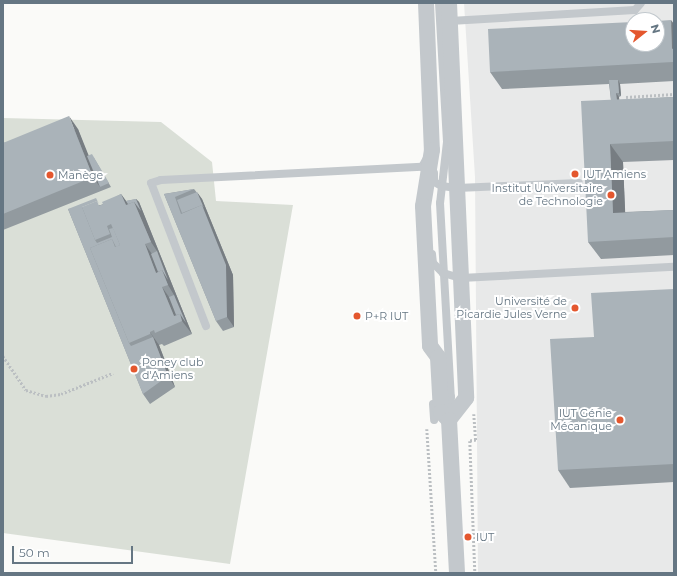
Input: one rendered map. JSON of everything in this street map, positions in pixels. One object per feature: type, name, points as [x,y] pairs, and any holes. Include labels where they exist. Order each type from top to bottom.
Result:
[{"type":"street","points":[[426,3],[432,150],[423,206],[423,216],[430,346],[438,356],[441,420],[457,573]]},
{"type":"street","points":[[441,420],[466,398],[461,278],[449,187],[449,3]]},
{"type":"lane","points":[[439,3],[449,187],[440,203],[451,398],[441,420]]},
{"type":"lane","points":[[450,21],[635,10],[641,3]]},
{"type":"lane","points":[[432,150],[434,182],[449,187],[579,183]]},
{"type":"lane","points":[[206,326],[151,183],[161,180],[422,167],[432,150]]},
{"type":"lane","points":[[423,216],[429,226],[433,263],[443,274],[461,278],[674,267]]},
{"type":"path","points":[[626,97],[674,94]]},
{"type":"path","points":[[3,356],[26,390],[46,396],[61,394],[113,373]]},
{"type":"path","points":[[474,412],[476,440],[470,441],[475,573]]},
{"type":"path","points":[[429,439],[436,573]]},
{"type":"shaded area","name":"Université de Picardie Jules Verne","points":[[464,3],[674,3],[674,573],[478,573],[475,177]]},
{"type":"shaded area","name":"Poney club d'Amiens","points":[[3,118],[161,122],[212,162],[216,201],[293,205],[230,564],[3,533]]},
{"type":"building","points":[[665,20],[671,20],[672,49],[674,48],[673,62],[490,72],[488,29],[625,22],[625,52],[665,52]]},
{"type":"building","points":[[609,80],[618,80],[619,93],[616,93],[617,100],[611,100]]},
{"type":"building","points":[[674,97],[674,141],[610,144],[613,213],[674,210],[674,237],[588,242],[581,101]]},
{"type":"building","name":"Manège","points":[[69,116],[93,177],[3,214],[3,143]]},
{"type":"building","points":[[92,154],[109,183],[100,187],[87,156]]},
{"type":"building","points":[[194,189],[175,197],[181,214],[202,205],[226,265],[227,317],[216,321],[164,194]]},
{"type":"building","points":[[197,192],[204,208],[202,205],[182,213],[177,200]]},
{"type":"building","points":[[121,194],[126,205],[134,202],[151,242],[145,244],[156,273],[162,270],[168,285],[162,287],[174,316],[180,314],[182,321],[155,333],[154,330],[150,332],[150,334],[129,343],[90,248],[112,239],[115,247],[120,245],[111,224],[107,226],[110,234],[95,240],[82,207],[97,201],[99,206],[103,204],[102,202]]},
{"type":"building","points":[[96,198],[99,204],[97,201],[82,207],[95,240],[97,243],[112,237],[109,229],[113,228],[120,245],[116,247],[112,239],[90,248],[129,343],[131,346],[153,337],[168,376],[143,394],[68,209]]},
{"type":"building","points":[[136,199],[141,211],[134,202],[128,204],[126,201]]},
{"type":"building","points":[[157,251],[168,280],[162,270],[158,272],[151,254]]},
{"type":"building","name":"IUT Génie Mécanique","points":[[674,289],[674,464],[558,470],[550,339],[594,337],[591,293]]},
{"type":"building","points":[[174,295],[186,323],[180,314],[176,315],[169,297]]},
{"type":"place","name":"IUT Amiens","points":[[575,174]]},
{"type":"place","name":"Manège","points":[[50,175]]},
{"type":"place","name":"Institut Universitaire de Technologie","points":[[611,195]]},
{"type":"place","name":"Université de Picardie Jules Verne","points":[[575,308]]},
{"type":"place","name":"P+R IUT","points":[[357,316]]},
{"type":"place","name":"Poney club d'Amiens","points":[[134,369]]},
{"type":"place","name":"IUT Génie Mécanique","points":[[620,420]]},
{"type":"place","name":"IUT","points":[[468,537]]}]
